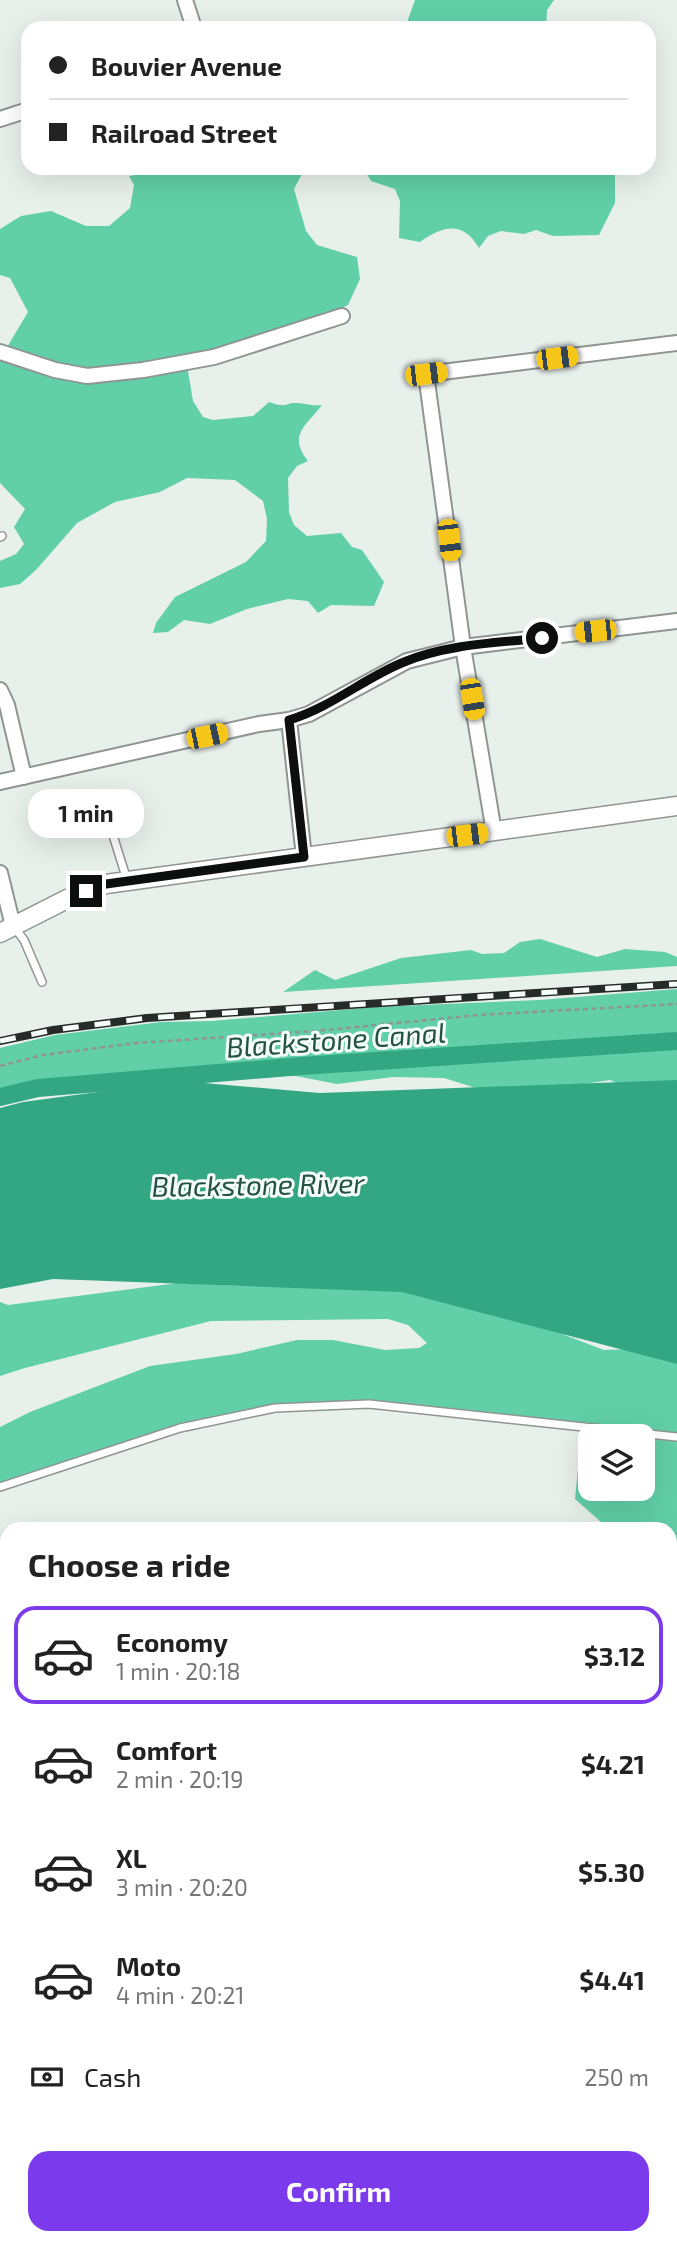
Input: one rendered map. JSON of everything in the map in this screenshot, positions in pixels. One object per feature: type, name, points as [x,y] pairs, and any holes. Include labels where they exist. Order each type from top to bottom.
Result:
[{"type":"street","points":[[185,0],[192,21]]},
{"type":"street","points":[[0,119],[21,112]]},
{"type":"street","points":[[0,352],[55,370],[87,376],[214,357],[342,316]]},
{"type":"street","points":[[494,832],[463,647],[426,374],[677,343]]},
{"type":"street","points":[[0,782],[259,724],[289,720],[327,706],[407,661],[463,647],[677,621]]},
{"type":"street","points":[[0,690],[7,705],[24,777]]},
{"type":"street","points":[[289,720],[304,857]]},
{"type":"street","points":[[0,873],[7,930],[67,899],[106,884],[677,806]]},
{"type":"lane","points":[[101,797],[127,881]]},
{"type":"lane","points":[[7,930],[24,940],[42,982]]},
{"type":"lane","points":[[0,1487],[180,1428],[275,1408],[369,1404],[677,1437]]},
{"type":"path","points":[[0,1066],[43,1055],[136,1043],[316,1031],[478,1015],[677,1004]]},
{"type":"shaded area","points":[[415,0],[554,0],[547,10],[546,21],[408,21]]},
{"type":"shaded area","points":[[301,175],[294,189],[306,231],[317,245],[357,257],[360,279],[348,305],[302,326],[186,359],[193,401],[203,417],[213,420],[253,416],[269,402],[280,405],[322,405],[299,438],[302,452],[308,461],[297,466],[288,478],[289,512],[294,525],[307,536],[341,533],[352,547],[362,550],[384,582],[374,606],[331,605],[318,613],[308,601],[288,599],[247,609],[210,624],[184,620],[168,632],[153,633],[156,623],[175,597],[246,562],[266,541],[267,519],[263,501],[235,480],[187,478],[160,492],[115,502],[77,523],[36,570],[20,584],[0,588],[0,561],[16,554],[24,544],[14,527],[25,509],[0,483],[0,348],[6,349],[28,312],[10,278],[0,275],[0,229],[21,216],[51,211],[86,226],[109,226],[130,208],[134,185],[129,176]]},
{"type":"shaded area","points":[[367,175],[615,175],[615,203],[599,235],[553,236],[536,230],[524,234],[501,231],[488,236],[479,248],[466,233],[452,229],[436,232],[420,242],[399,238],[400,201],[395,189],[371,181]]},
{"type":"shaded area","points":[[540,939],[597,957],[625,949],[665,952],[677,957],[677,966],[283,992],[315,970],[335,980],[401,958],[471,950],[482,954],[504,953],[520,942]]},
{"type":"shaded area","points":[[677,989],[677,1084],[638,1093],[610,1080],[544,1090],[492,1093],[444,1078],[393,1077],[337,1084],[254,1068],[181,1068],[100,1076],[32,1093],[0,1094],[0,1048],[55,1035],[161,1022],[212,1021],[376,1007],[539,1000]]},
{"type":"shaded area","points":[[350,1280],[519,1300],[562,1334],[604,1350],[661,1348],[677,1351],[677,1522],[601,1522],[575,1499],[578,1469],[578,1501],[655,1501],[655,1424],[578,1424],[578,1429],[373,1404],[280,1408],[182,1428],[0,1488],[0,1427],[30,1412],[150,1366],[236,1354],[297,1340],[333,1340],[385,1350],[419,1348],[427,1343],[408,1325],[388,1319],[211,1321],[0,1376],[0,1302],[8,1305],[178,1283],[241,1286]]},
{"type":"water","name":"Blackstone River","points":[[677,1080],[677,1364],[402,1292],[53,1279],[0,1289],[0,1108],[23,1102],[180,1081],[320,1093]]},
{"type":"waterway","name":"Blackstone Canal","points":[[0,1097],[38,1088],[302,1066],[677,1041]]},
{"type":"railway","points":[[0,1041],[53,1030],[147,1018],[677,984]]},
{"type":"route","points":[[86,891],[106,884],[304,857],[289,720],[327,706],[407,661],[463,647],[542,638]]}]
